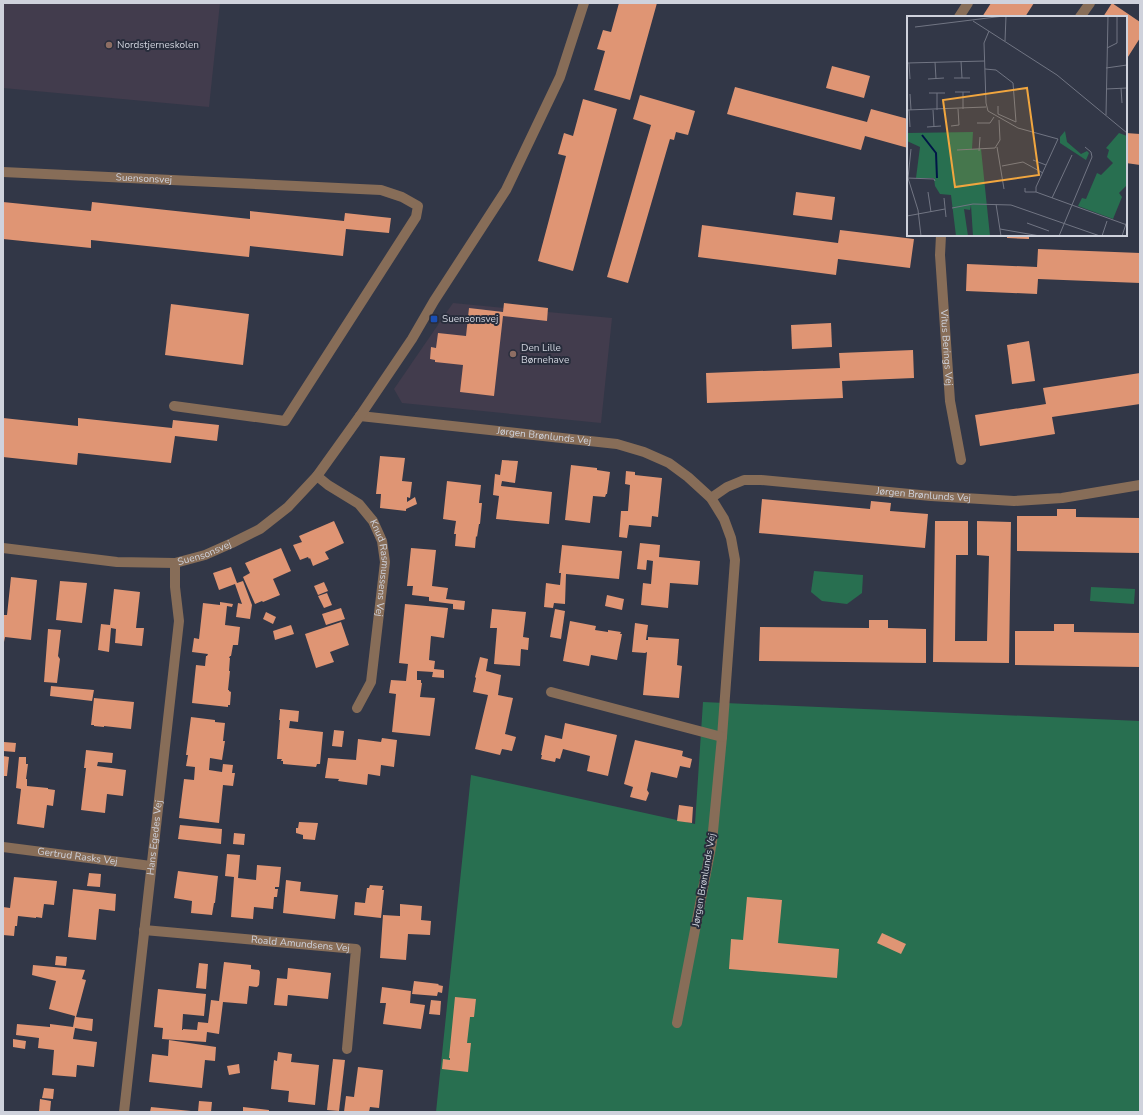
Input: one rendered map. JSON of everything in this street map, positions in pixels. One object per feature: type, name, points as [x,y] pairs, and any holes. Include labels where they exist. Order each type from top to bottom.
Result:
[{"type":"street","name":"Suensonsvej","points":[[3,548],[117,562],[175,563],[205,555],[232,544],[260,529],[288,506],[317,476],[360,416],[412,339],[434,301],[506,190],[560,77],[584,3]]},
{"type":"street","points":[[961,16],[968,3]]},
{"type":"street","points":[[1081,16],[1090,3]]},
{"type":"street","name":"Suensonsvej","points":[[3,172],[381,190],[402,196],[418,206],[416,217],[284,421],[174,406]]},
{"type":"street","name":"Vitus Berings Vej","points":[[941,236],[940,255],[950,401],[961,460]]},
{"type":"street","name":"Jørgen Brønlunds Vej","points":[[360,416],[617,444],[644,452],[669,463],[688,477],[711,498],[724,519],[731,538],[735,560],[722,737],[712,842],[676,1023]]},
{"type":"street","name":"Knud Rasmussens Vej","points":[[317,476],[328,485],[359,504],[373,521],[382,541],[385,562],[371,682],[357,708]]},
{"type":"street","name":"Jørgen Brønlunds Vej","points":[[711,498],[727,487],[744,480],[761,480],[931,496],[1014,501],[1062,498],[1140,485]]},
{"type":"street","name":"Hans Egedes Vej","points":[[124,1112],[179,621],[175,587],[175,563]]},
{"type":"street","points":[[551,692],[722,737]]},
{"type":"street","name":"Gertrud Rasks Vej","points":[[3,847],[151,866]]},
{"type":"street","name":"Roald Amundsens Vej","points":[[144,930],[356,949],[348,1049]]},
{"type":"shaded area","name":"Nordstjerneskolen","points":[[3,3],[220,3],[209,107],[3,88]]},
{"type":"shaded area","name":"Den Lille Børnehave","points":[[453,303],[612,318],[601,423],[402,403],[394,389]]},
{"type":"green space","points":[[814,571],[863,575],[862,593],[847,604],[822,601],[811,592]]},
{"type":"green space","points":[[1091,587],[1135,589],[1134,604],[1090,601]]},
{"type":"green space","points":[[703,702],[1140,721],[1140,1112],[436,1112],[471,775],[695,824]]},
{"type":"building","points":[[619,3],[657,3],[630,100],[594,90],[605,51],[597,49],[603,30],[611,32]]},
{"type":"building","points":[[991,3],[1034,3],[1026,16],[983,16]]},
{"type":"building","points":[[1112,3],[1140,22],[1140,38],[1127,58],[1127,16],[1104,16]]},
{"type":"building","points":[[832,66],[870,76],[864,98],[826,88]]},
{"type":"building","points":[[735,87],[867,122],[871,109],[907,119],[907,148],[865,136],[861,150],[727,114]]},
{"type":"building","points":[[640,95],[695,111],[688,135],[676,132],[674,140],[670,139],[628,283],[607,277],[651,125],[633,119]]},
{"type":"building","points":[[583,99],[617,109],[573,271],[538,261],[566,156],[558,154],[564,133],[573,136]]},
{"type":"building","points":[[1127,133],[1140,134],[1140,165],[1127,163]]},
{"type":"building","points":[[796,192],[835,197],[832,220],[793,215]]},
{"type":"building","points":[[3,202],[91,211],[92,202],[250,219],[250,211],[344,221],[345,213],[391,218],[389,233],[346,229],[343,256],[250,246],[249,257],[91,240],[91,248],[3,239]]},
{"type":"building","points":[[702,225],[838,243],[840,230],[914,239],[910,268],[838,259],[836,275],[698,257]]},
{"type":"building","points":[[1007,236],[1029,236],[1029,239],[1007,238]]},
{"type":"building","points":[[1038,249],[1140,253],[1140,283],[1038,279],[1037,294],[966,291],[967,264],[1037,267]]},
{"type":"building","points":[[504,303],[548,308],[547,321],[503,316],[494,396],[460,392],[463,365],[435,362],[435,360],[430,359],[431,347],[436,348],[438,333],[466,336],[469,308],[503,312]]},
{"type":"building","points":[[171,304],[249,314],[243,365],[165,355]]},
{"type":"building","points":[[831,323],[832,347],[792,349],[791,325]]},
{"type":"building","points":[[1029,341],[1035,381],[1012,384],[1007,345]]},
{"type":"building","points":[[913,350],[914,378],[842,381],[843,398],[707,403],[706,373],[840,368],[839,353]]},
{"type":"building","points":[[1140,373],[1140,404],[1052,417],[1055,434],[980,446],[975,415],[1046,404],[1043,388]]},
{"type":"building","points":[[3,418],[78,426],[78,418],[172,428],[173,420],[219,425],[217,441],[175,436],[171,463],[78,453],[77,465],[3,457]]},
{"type":"building","points":[[380,456],[405,458],[402,481],[412,482],[410,498],[407,497],[407,502],[415,497],[417,504],[406,509],[406,511],[380,508],[381,494],[376,494]]},
{"type":"building","points":[[502,460],[518,461],[515,483],[502,481],[501,486],[552,492],[549,524],[496,519],[499,496],[493,495],[495,474],[500,475]]},
{"type":"building","points":[[571,465],[597,468],[597,470],[610,472],[607,494],[605,497],[593,496],[590,523],[565,520]]},
{"type":"building","points":[[626,471],[635,472],[635,475],[662,478],[658,517],[652,516],[651,527],[629,525],[627,538],[619,537],[621,511],[628,511],[630,485],[625,484]]},
{"type":"building","points":[[447,481],[481,485],[479,503],[482,503],[480,524],[477,537],[476,536],[475,548],[455,546],[456,534],[454,534],[456,521],[443,519]]},
{"type":"building","points":[[762,499],[870,509],[871,501],[891,503],[890,511],[928,514],[925,548],[759,533]]},
{"type":"building","points":[[1057,509],[1076,509],[1076,517],[1140,518],[1140,553],[1017,551],[1017,516],[1057,516]]},
{"type":"building","points":[[334,521],[344,543],[325,552],[329,559],[313,566],[310,558],[309,559],[308,557],[300,560],[293,545],[302,542],[299,536]]},
{"type":"building","points":[[935,521],[968,521],[968,555],[956,555],[955,641],[987,641],[989,556],[977,555],[977,521],[1011,522],[1009,663],[933,662]]},
{"type":"building","points":[[640,543],[660,545],[659,557],[700,561],[698,585],[670,583],[668,608],[641,605],[643,583],[651,584],[653,561],[647,560],[646,570],[637,569]]},
{"type":"building","points":[[562,545],[622,551],[619,579],[566,574],[565,604],[554,603],[553,608],[544,607],[546,583],[560,585],[561,573],[559,573]]},
{"type":"building","points":[[281,548],[291,571],[273,579],[280,595],[255,604],[243,577],[250,573],[245,563]]},
{"type":"building","points":[[411,548],[436,550],[432,586],[448,588],[446,599],[465,601],[464,610],[453,609],[453,604],[429,601],[429,597],[412,595],[413,586],[407,586]]},
{"type":"building","points":[[231,567],[237,583],[243,581],[252,605],[250,619],[236,617],[238,603],[242,604],[235,584],[219,590],[213,573]]},
{"type":"building","points":[[11,577],[37,580],[31,640],[5,637],[3,642],[3,615],[7,615]]},
{"type":"building","points":[[60,581],[87,583],[82,623],[56,620]]},
{"type":"building","points":[[324,582],[328,591],[318,595],[314,586]]},
{"type":"building","points":[[114,589],[140,592],[136,628],[144,628],[142,646],[115,643],[116,629],[111,628],[109,652],[98,650],[101,624],[110,625]]},
{"type":"building","points":[[327,593],[332,605],[324,608],[318,596]]},
{"type":"building","points":[[607,595],[624,599],[622,610],[605,606]]},
{"type":"building","points":[[220,602],[233,604],[232,607],[227,606],[225,625],[240,627],[238,645],[233,645],[231,656],[229,658],[230,671],[228,690],[231,692],[230,705],[228,705],[228,707],[192,703],[196,665],[205,666],[206,656],[208,654],[192,652],[194,638],[199,639],[203,603],[220,605]]},
{"type":"building","points":[[405,604],[448,608],[444,638],[431,636],[429,660],[435,661],[434,669],[444,670],[444,678],[432,677],[433,672],[417,671],[417,680],[421,680],[422,683],[420,697],[435,698],[430,736],[392,732],[396,694],[389,693],[391,680],[406,681],[408,664],[399,663]]},
{"type":"building","points":[[341,608],[345,619],[326,625],[322,614]]},
{"type":"building","points":[[492,609],[526,612],[523,637],[529,638],[528,650],[521,649],[520,666],[494,664],[497,628],[490,628]]},
{"type":"building","points":[[555,609],[565,611],[561,639],[550,637]]},
{"type":"building","points":[[266,612],[276,617],[273,624],[263,619]]},
{"type":"building","points":[[869,620],[888,620],[888,628],[926,629],[926,663],[759,661],[760,627],[869,628]]},
{"type":"building","points":[[570,621],[596,626],[595,630],[621,632],[620,634],[622,634],[617,660],[591,655],[589,666],[563,661]]},
{"type":"building","points":[[341,622],[349,645],[330,652],[334,662],[316,668],[305,634]]},
{"type":"building","points":[[635,623],[648,625],[646,640],[648,640],[648,637],[679,639],[677,665],[682,666],[679,698],[643,695],[647,652],[632,652]]},
{"type":"building","points":[[1054,624],[1074,624],[1074,632],[1140,633],[1140,667],[1015,665],[1015,631],[1054,631]]},
{"type":"building","points":[[291,625],[294,634],[275,640],[273,631]]},
{"type":"building","points":[[48,629],[61,630],[57,683],[44,682]]},
{"type":"building","points":[[480,657],[488,659],[486,671],[501,675],[498,695],[513,698],[505,734],[516,737],[512,751],[502,749],[500,755],[475,749],[488,695],[473,692]]},
{"type":"building","points":[[51,686],[94,690],[92,701],[50,696]]},
{"type":"building","points":[[94,698],[134,702],[131,729],[91,725]]},
{"type":"building","points":[[280,709],[299,711],[298,722],[290,721],[289,728],[323,732],[320,764],[317,764],[316,767],[283,764],[283,761],[281,761],[282,759],[277,759]]},
{"type":"building","points":[[191,717],[215,720],[215,722],[225,723],[223,741],[225,741],[222,760],[210,758],[209,770],[222,772],[223,764],[233,765],[232,773],[235,773],[233,786],[223,785],[219,823],[179,818],[184,779],[194,780],[195,767],[186,766]]},
{"type":"building","points":[[565,723],[617,735],[608,776],[587,771],[590,756],[563,749],[560,759],[556,758],[555,762],[541,759],[545,735],[562,739]]},
{"type":"building","points":[[334,730],[344,731],[342,747],[332,746]]},
{"type":"building","points":[[382,738],[397,740],[394,767],[381,765],[380,776],[368,774],[367,785],[338,781],[339,779],[325,778],[328,758],[356,760],[358,739],[381,742]]},
{"type":"building","points":[[635,740],[683,751],[682,756],[692,759],[690,768],[680,766],[677,778],[651,772],[647,790],[649,793],[646,801],[630,797],[633,787],[624,784]]},
{"type":"building","points":[[4,742],[16,743],[15,752],[3,751]]},
{"type":"building","points":[[86,750],[113,753],[112,763],[98,762],[97,766],[126,770],[123,796],[107,794],[105,813],[81,810],[86,768],[84,768]]},
{"type":"building","points":[[3,756],[9,757],[7,776],[3,776]]},
{"type":"building","points":[[19,757],[26,757],[26,764],[28,764],[26,779],[27,786],[55,790],[53,806],[47,805],[44,828],[17,824],[21,789],[16,788]]},
{"type":"building","points":[[679,805],[693,807],[692,823],[677,821]]},
{"type":"building","points":[[299,822],[318,823],[315,840],[303,839],[303,835],[296,833],[296,828],[298,828]]},
{"type":"building","points":[[180,825],[222,829],[221,844],[178,839]]},
{"type":"building","points":[[234,833],[245,834],[244,845],[233,844]]},
{"type":"building","points":[[227,854],[240,855],[238,878],[256,880],[257,865],[281,867],[279,887],[275,887],[275,889],[278,889],[277,897],[274,897],[273,909],[254,907],[253,919],[231,917],[234,877],[225,876]]},
{"type":"building","points":[[178,871],[218,876],[212,915],[191,913],[192,901],[174,898]]},
{"type":"building","points":[[89,873],[101,874],[100,887],[87,886]]},
{"type":"building","points":[[14,877],[57,881],[54,905],[44,904],[42,918],[18,916],[14,936],[3,935],[3,907],[10,908]]},
{"type":"building","points":[[286,880],[301,882],[300,891],[338,895],[335,919],[283,913]]},
{"type":"building","points":[[370,885],[383,886],[382,890],[384,890],[381,918],[354,915],[355,902],[365,903],[367,888],[369,888]]},
{"type":"building","points":[[73,889],[116,894],[115,911],[99,909],[96,940],[68,937]]},
{"type":"building","points":[[747,897],[782,900],[778,943],[839,949],[837,978],[729,969],[731,939],[743,940]]},
{"type":"building","points":[[400,904],[422,906],[421,920],[431,921],[430,935],[408,934],[406,960],[380,958],[383,915],[400,916]]},
{"type":"building","points":[[882,933],[906,944],[901,954],[877,943]]},
{"type":"building","points":[[56,956],[67,957],[66,966],[55,965]]},
{"type":"building","points":[[224,962],[251,965],[251,969],[259,970],[259,985],[257,987],[249,986],[247,1004],[223,1002],[219,1034],[207,1032],[206,1042],[162,1039],[163,1028],[154,1027],[158,989],[206,994],[204,1016],[183,1014],[182,1030],[197,1030],[198,1022],[208,1023],[211,1000],[219,1001]]},
{"type":"building","points":[[199,963],[208,964],[206,989],[196,988]]},
{"type":"building","points":[[33,965],[85,970],[82,979],[86,980],[76,1017],[93,1019],[92,1031],[75,1028],[73,1039],[97,1042],[94,1067],[77,1065],[76,1077],[52,1075],[54,1050],[38,1048],[39,1038],[16,1035],[17,1024],[50,1027],[50,1024],[73,1027],[75,1016],[49,1009],[56,981],[32,975]]},
{"type":"building","points":[[288,968],[331,973],[328,999],[288,995],[287,1006],[274,1005],[277,978],[287,979]]},
{"type":"building","points":[[414,981],[439,984],[438,985],[443,986],[442,993],[438,992],[437,996],[412,994]]},
{"type":"building","points":[[382,987],[411,991],[410,1003],[425,1005],[421,1029],[383,1024],[386,1003],[380,1003]]},
{"type":"building","points":[[455,997],[476,999],[474,1017],[470,1017],[467,1043],[471,1043],[468,1072],[442,1069],[443,1059],[450,1060]]},
{"type":"building","points":[[431,1000],[441,1001],[440,1015],[429,1014]]},
{"type":"building","points":[[13,1039],[26,1041],[25,1049],[13,1047]]},
{"type":"building","points":[[169,1040],[216,1047],[215,1061],[205,1060],[202,1088],[149,1082],[152,1054],[168,1056]]},
{"type":"building","points":[[278,1052],[292,1054],[291,1062],[319,1065],[315,1105],[288,1102],[289,1091],[271,1089],[274,1060],[277,1061]]},
{"type":"building","points":[[333,1059],[345,1060],[339,1111],[327,1110]]},
{"type":"building","points":[[239,1064],[240,1073],[229,1075],[227,1066]]},
{"type":"building","points":[[358,1067],[383,1070],[379,1108],[370,1107],[369,1112],[344,1112],[346,1096],[354,1097]]},
{"type":"building","points":[[44,1088],[54,1089],[53,1099],[42,1098]]},
{"type":"building","points":[[40,1099],[51,1101],[50,1112],[39,1112]]},
{"type":"building","points":[[199,1101],[212,1102],[211,1112],[198,1112]]},
{"type":"building","points":[[151,1107],[191,1111],[191,1112],[150,1112]]},
{"type":"building","points":[[243,1107],[269,1110],[269,1112],[243,1112]]},
{"type":"place","name":"Nordstjerneskolen","points":[[109,45]]},
{"type":"place","name":"Suensonsvej","points":[[434,319]]},
{"type":"place","name":"Den Lille Børnehave","points":[[513,354]]}]
